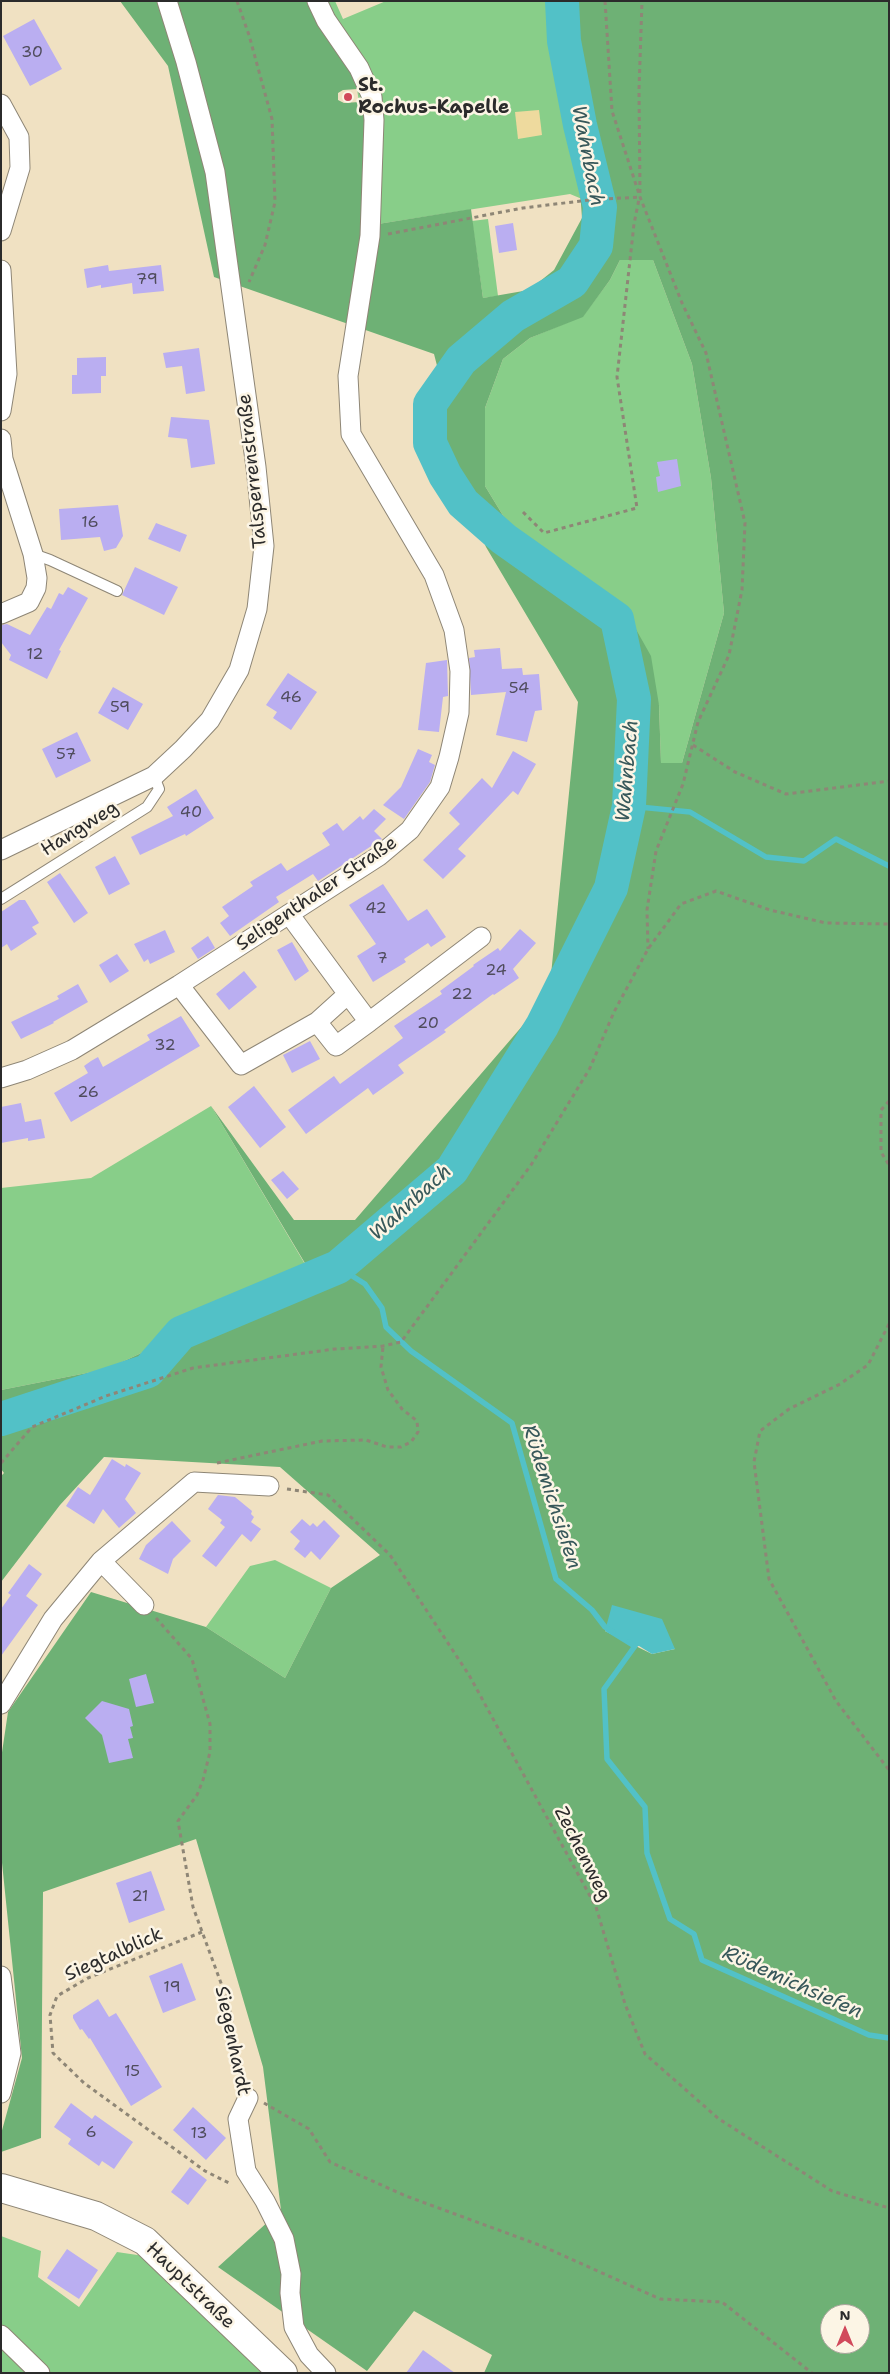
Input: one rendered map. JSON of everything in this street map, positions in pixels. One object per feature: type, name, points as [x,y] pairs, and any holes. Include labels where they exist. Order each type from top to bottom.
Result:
[{"type":"main road","name":"Hauptstraße","points":[[1,2188],[96,2216],[145,2241],[283,2373]]},
{"type":"street","name":"Talsperrenstraße","points":[[1,850],[154,776],[210,720],[239,670],[258,609],[264,546],[256,467],[214,172],[186,62],[167,1]]},
{"type":"street","name":"Seligenthaler Straße","points":[[1,1078],[27,1070],[72,1050],[179,985],[379,856],[410,830],[440,787],[458,714],[460,671],[454,630],[434,574],[351,434],[348,376],[370,236],[374,120],[372,97],[359,68],[326,20],[317,1]]},
{"type":"street","points":[[1,104],[19,137],[20,168],[1,231]]},
{"type":"street","points":[[1,270],[4,375],[1,411]]},
{"type":"street","points":[[1,439],[3,459],[33,554],[37,578],[36,588],[30,602],[1,614]]},
{"type":"street","points":[[289,914],[369,1022]]},
{"type":"street","points":[[317,1022],[336,1046],[481,938]]},
{"type":"street","points":[[179,985],[240,1065],[317,1022],[348,994]]},
{"type":"street","points":[[1,1704],[53,1620],[101,1561],[194,1482],[269,1486]]},
{"type":"street","points":[[101,1561],[144,1605]]},
{"type":"street","points":[[1,1976],[11,2053],[1,2093]]},
{"type":"street","name":"Siegenhardt","points":[[248,2098],[238,2120],[246,2171],[266,2201],[284,2240],[291,2274],[290,2293],[294,2327],[309,2355],[326,2373]]},
{"type":"street","points":[[1,2335],[40,2373]]},
{"type":"lane","points":[[33,554],[58,563],[116,591]]},
{"type":"lane","name":"Hangweg","points":[[1,899],[148,807],[159,789],[154,776]]},
{"type":"path","points":[[234,317],[265,245],[275,202],[272,119],[249,35],[236,1]]},
{"type":"path","points":[[605,1],[612,111],[640,197],[682,303],[706,353],[746,523],[742,590],[729,655],[698,722],[683,784],[656,851],[647,910],[648,949]]},
{"type":"path","points":[[524,512],[544,533],[638,508],[618,377],[634,224],[640,197],[639,90],[642,1]]},
{"type":"path","points":[[370,236],[400,233],[488,214],[589,200],[640,197]]},
{"type":"path","points":[[692,745],[735,772],[786,794],[889,781]]},
{"type":"path","points":[[1,1463],[32,1427],[106,1396],[193,1368],[335,1349],[383,1346],[401,1342],[531,1165],[590,1068],[614,1012],[648,949],[681,904],[716,892],[770,910],[826,923],[889,924]]},
{"type":"path","points":[[889,1101],[881,1110],[881,1152],[889,1165]]},
{"type":"path","points":[[889,1324],[868,1365],[840,1384],[789,1409],[760,1431],[754,1462],[769,1579],[836,1701],[889,1770]]},
{"type":"path","points":[[194,1482],[207,1466],[322,1440],[366,1440],[387,1447],[401,1447],[411,1442],[418,1432],[417,1421],[402,1409],[388,1390],[381,1366],[383,1346]]},
{"type":"path","name":"Zechenweg","points":[[269,1486],[328,1495],[390,1555],[468,1675],[596,1907],[625,2004],[645,2054],[719,2119],[832,2191],[889,2208]]},
{"type":"path","name":"Siegenhardt","points":[[144,1605],[192,1659],[210,1724],[210,1752],[203,1780],[197,1795],[178,1821],[193,1907],[228,2002],[248,2098]]},
{"type":"path","name":"Siegtalblick","points":[[202,1932],[88,1978],[57,1996],[50,2015],[53,2053],[84,2083],[205,2171],[266,2201]]},
{"type":"path","points":[[248,2098],[264,2103],[309,2129],[330,2162],[406,2196],[542,2246],[660,2299],[722,2302],[812,2373]]},
{"type":"green space","points":[[120,1],[323,1],[358,89],[343,90],[338,93],[338,100],[344,103],[359,102],[380,156],[378,224],[471,209],[483,298],[529,290],[554,270],[582,218],[566,1],[889,1],[889,2373],[484,2373],[492,2355],[414,2311],[367,2371],[218,2267],[281,2210],[263,2067],[196,1839],[43,1892],[41,2138],[1,2152],[1,2134],[22,2058],[1,1853],[1,1759],[8,1712],[91,1592],[206,1627],[285,1678],[331,1588],[380,1555],[280,1467],[104,1457],[60,1505],[1,1582],[1,1476],[4,1473],[1,1469],[1,1390],[107,1369],[229,1312],[318,1285],[211,1106],[294,1220],[355,1220],[549,995],[578,702],[486,547],[446,450],[443,389],[434,354],[214,277],[168,66]],"holes":[[[620,260],[653,260],[692,364],[711,478],[724,613],[682,763],[661,763],[659,705],[651,656],[629,617],[510,527],[485,486],[485,408],[503,359],[530,338],[583,317],[610,280]],[[607,1625],[675,1649],[652,1654],[605,1631]]]},
{"type":"green space","points":[[323,1],[335,1],[343,19],[386,1],[566,1],[582,199],[570,194],[378,224],[380,156],[359,102],[357,89]]},
{"type":"green space","points":[[488,219],[498,296],[483,298],[472,221]]},
{"type":"green space","points":[[620,260],[653,260],[692,364],[711,478],[724,613],[682,763],[661,764],[659,705],[566,570],[510,527],[485,486],[485,408],[503,359],[530,338],[583,316],[610,280]]},
{"type":"green space","points":[[211,1106],[318,1286],[229,1312],[107,1369],[1,1390],[1,1188],[91,1178]]},
{"type":"green space","points":[[275,1560],[331,1588],[285,1678],[206,1627],[250,1566]]},
{"type":"green space","points":[[1,2236],[41,2251],[38,2277],[79,2307],[117,2252],[144,2256],[268,2373],[1,2373]]},
{"type":"sand","points":[[539,110],[542,135],[518,139],[515,112]]},
{"type":"water","points":[[612,1605],[662,1619],[675,1649],[652,1654],[639,1646],[631,1647],[605,1631]]},
{"type":"building","points":[[34,19],[62,69],[30,86],[3,36]]},
{"type":"building","points":[[513,223],[517,250],[499,253],[495,226]]},
{"type":"building","points":[[108,265],[109,271],[161,265],[164,291],[133,294],[132,283],[101,288],[101,285],[87,288],[84,269]]},
{"type":"building","points":[[199,348],[205,391],[186,394],[182,366],[166,368],[163,353]]},
{"type":"building","points":[[106,357],[106,376],[101,376],[101,393],[72,394],[72,375],[77,375],[77,358]]},
{"type":"building","points":[[171,417],[209,420],[215,464],[191,468],[187,439],[168,437]]},
{"type":"building","points":[[677,459],[681,486],[658,492],[656,477],[660,476],[657,462]]},
{"type":"building","points":[[118,505],[123,536],[116,548],[104,551],[100,537],[61,540],[59,509]]},
{"type":"building","points":[[156,523],[187,535],[180,552],[148,539]]},
{"type":"building","points":[[135,567],[178,587],[164,615],[122,595]]},
{"type":"building","points":[[68,587],[88,598],[59,650],[61,651],[47,679],[9,660],[11,655],[1,642],[1,625],[7,624],[30,635],[47,607],[51,609],[59,593],[63,595]]},
{"type":"building","points":[[500,648],[502,669],[522,668],[523,675],[539,674],[542,710],[535,711],[527,742],[496,735],[506,692],[471,695],[469,658],[475,657],[474,650]]},
{"type":"building","points":[[447,660],[448,696],[443,697],[439,732],[418,730],[426,663]]},
{"type":"building","points":[[288,673],[317,692],[291,730],[273,718],[277,712],[266,705]]},
{"type":"building","points":[[113,687],[143,704],[128,730],[98,713]]},
{"type":"building","points":[[77,732],[91,761],[56,778],[42,749]]},
{"type":"building","points":[[418,749],[432,755],[429,762],[435,765],[430,782],[404,819],[383,805],[401,787]]},
{"type":"building","points":[[513,751],[536,764],[518,795],[513,791],[458,849],[466,856],[443,879],[423,860],[460,824],[449,813],[482,778],[492,788]]},
{"type":"building","points":[[196,789],[214,818],[186,836],[185,834],[140,855],[131,837],[173,816],[167,807]]},
{"type":"building","points":[[374,809],[386,819],[374,831],[382,839],[318,881],[313,874],[276,897],[279,902],[230,936],[220,923],[229,916],[222,907],[253,886],[250,882],[281,863],[287,871],[330,845],[322,833],[337,823],[343,831],[360,816],[363,820]]},
{"type":"building","points":[[115,856],[130,884],[109,895],[95,867]]},
{"type":"building","points":[[60,873],[88,913],[74,923],[47,882]]},
{"type":"building","points":[[383,884],[408,921],[427,909],[446,937],[431,947],[428,943],[404,959],[406,962],[373,982],[357,956],[376,944],[349,905]]},
{"type":"building","points":[[19,900],[25,900],[39,923],[32,927],[37,934],[11,951],[7,944],[1,948],[1,912]]},
{"type":"building","points":[[520,929],[536,943],[513,969],[519,978],[493,994],[444,1030],[446,1032],[398,1065],[404,1073],[373,1095],[368,1088],[306,1134],[288,1110],[334,1076],[340,1084],[403,1038],[394,1026],[442,994],[440,991],[473,965],[498,948],[500,951]]},
{"type":"building","points":[[165,930],[175,952],[150,964],[148,959],[144,962],[134,944]]},
{"type":"building","points":[[208,936],[215,948],[198,959],[191,948]]},
{"type":"building","points":[[292,942],[309,971],[295,981],[277,950]]},
{"type":"building","points":[[117,954],[129,971],[110,983],[99,965]]},
{"type":"building","points":[[244,971],[257,987],[229,1010],[216,994]]},
{"type":"building","points":[[78,984],[88,1002],[54,1023],[21,1039],[11,1022],[59,999],[57,996]]},
{"type":"building","points":[[181,1016],[200,1046],[71,1122],[54,1093],[88,1073],[84,1066],[91,1061],[98,1057],[103,1067],[150,1040],[147,1035]]},
{"type":"building","points":[[310,1041],[320,1059],[292,1073],[283,1055]]},
{"type":"building","points":[[254,1086],[286,1127],[260,1148],[228,1107]]},
{"type":"building","points":[[21,1103],[25,1122],[41,1119],[45,1138],[28,1141],[28,1138],[1,1143],[1,1107]]},
{"type":"building","points":[[283,1171],[299,1189],[287,1199],[271,1180]]},
{"type":"building","points":[[112,1459],[125,1467],[126,1464],[141,1473],[125,1499],[136,1513],[119,1528],[103,1509],[94,1524],[66,1506],[78,1487],[90,1495]]},
{"type":"building","points":[[218,1495],[235,1497],[252,1511],[251,1514],[254,1517],[251,1522],[261,1529],[251,1542],[242,1534],[216,1567],[202,1556],[225,1527],[220,1523],[222,1520],[208,1509]]},
{"type":"building","points":[[302,1519],[310,1526],[313,1523],[317,1527],[324,1520],[340,1536],[320,1560],[311,1551],[305,1558],[294,1549],[300,1541],[290,1532]]},
{"type":"building","points":[[172,1521],[191,1541],[173,1559],[168,1574],[139,1559],[146,1545]]},
{"type":"building","points":[[29,1564],[42,1574],[26,1596],[38,1605],[1,1656],[1,1609],[11,1595],[8,1593]]},
{"type":"building","points":[[146,1674],[154,1703],[136,1707],[129,1679]]},
{"type":"building","points":[[102,1701],[129,1709],[133,1726],[130,1727],[133,1738],[128,1739],[133,1758],[109,1763],[102,1735],[85,1718]]},
{"type":"building","points":[[151,1871],[165,1910],[129,1923],[116,1883]]},
{"type":"building","points":[[182,1963],[196,2000],[163,2013],[149,1976]]},
{"type":"building","points":[[98,1999],[109,2017],[116,2013],[162,2087],[131,2106],[90,2038],[82,2029],[80,2030],[73,2018],[73,2015]]},
{"type":"building","points":[[71,2103],[92,2119],[95,2115],[133,2142],[114,2169],[102,2161],[99,2166],[68,2144],[71,2139],[54,2127]]},
{"type":"building","points":[[193,2107],[226,2138],[206,2160],[173,2130]]},
{"type":"building","points":[[190,2167],[207,2180],[188,2205],[171,2192]]},
{"type":"building","points":[[67,2249],[98,2270],[79,2299],[47,2278]]},
{"type":"building","points":[[423,2350],[455,2373],[406,2373]]},
{"type":"waterway","name":"Wahnbach","points":[[1,1419],[148,1371],[181,1333],[338,1267],[452,1170],[542,1026],[611,888],[629,806],[634,699],[617,619],[504,539],[463,503],[445,475],[430,443],[430,404],[461,360],[513,316],[572,282],[596,246],[600,207],[580,125],[564,41],[562,1]]},
{"type":"waterway","points":[[629,806],[690,812],[766,857],[804,861],[836,839],[889,866]]},
{"type":"waterway","name":"Rüdemichsiefen","points":[[338,1267],[365,1284],[382,1308],[386,1327],[411,1351],[512,1423],[556,1579],[592,1610],[605,1627],[613,1632]]},
{"type":"waterway","name":"Rüdemichsiefen","points":[[629,1642],[635,1646],[604,1689],[607,1759],[645,1807],[647,1853],[670,1919],[694,1934],[702,1960],[869,2035],[889,2038]]},
{"type":"place","name":"St. Rochus-Kapelle","points":[[348,97]]}]
